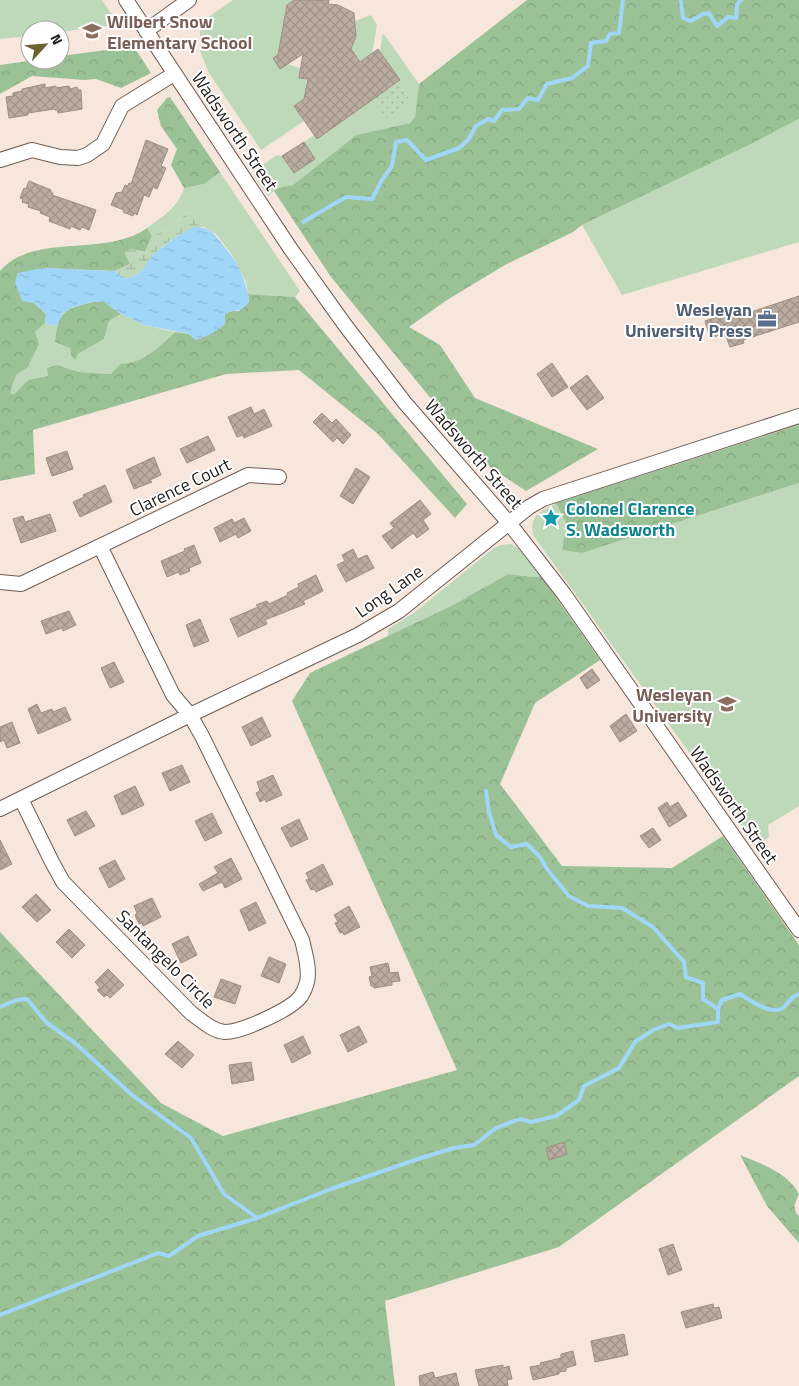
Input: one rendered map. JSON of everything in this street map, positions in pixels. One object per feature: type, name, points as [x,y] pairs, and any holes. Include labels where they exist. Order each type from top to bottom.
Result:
[{"type":"street","name":"Wadsworth Street","points":[[126,0],[290,248],[405,403],[509,523],[564,594],[799,930]]},
{"type":"street","points":[[144,27],[189,0]]},
{"type":"street","points":[[0,160],[32,150],[60,157],[78,158],[87,155],[103,144],[122,106],[174,74]]},
{"type":"street","name":"Long Lane","points":[[0,809],[358,635],[399,611],[529,507],[556,494],[799,416]]},
{"type":"street","name":"Clarence Court","points":[[0,582],[21,584],[248,475],[279,477]]},
{"type":"street","points":[[100,546],[173,695],[190,715]]},
{"type":"street","name":"Santangelo Circle","points":[[21,799],[63,882],[191,1013],[211,1028],[224,1032],[242,1030],[290,1007],[301,996],[307,981],[306,960],[302,940],[190,715]]},
{"type":"green space","points":[[0,0],[102,0],[116,21],[107,26],[70,31],[70,20],[20,20],[20,37],[0,39]]},
{"type":"green space","points":[[233,0],[294,0],[287,5],[278,55],[288,64],[300,68],[299,78],[307,79],[306,88],[316,91],[294,106],[304,121],[261,150],[209,73],[200,51],[200,32],[207,18]]},
{"type":"green space","points":[[527,0],[799,0],[799,119],[582,225],[573,232],[505,265],[447,300],[409,327],[440,345],[475,398],[598,449],[526,491],[484,463],[331,277],[274,191],[278,188],[293,185],[356,135],[410,123],[415,117],[419,84]]},
{"type":"green space","points":[[371,15],[377,25],[372,54],[360,62],[351,49],[355,38],[353,37],[356,30],[355,21]]},
{"type":"green space","points":[[383,33],[419,84],[415,117],[410,123],[356,135],[293,185],[278,188],[268,196],[254,176],[255,170],[277,155],[282,156],[294,173],[314,159],[304,142],[314,135],[317,138],[372,99],[411,101],[398,82],[400,80],[380,51]]},
{"type":"green space","points":[[115,49],[136,50],[151,73],[121,88],[96,79],[84,80],[32,76],[0,94],[0,65],[20,62],[20,70],[70,70],[70,55]]},
{"type":"green space","points":[[398,82],[411,101],[386,118],[372,99]]},
{"type":"green space","points":[[170,97],[220,172],[204,184],[184,188],[171,165],[177,149],[161,126],[157,110]]},
{"type":"green space","points":[[799,119],[799,242],[622,295],[582,225]]},
{"type":"green space","points":[[220,172],[300,291],[295,297],[248,294],[246,282],[231,253],[216,234],[204,227],[188,212],[170,228],[152,236],[147,228],[174,206],[184,188],[204,184]]},
{"type":"green space","points":[[188,212],[204,227],[191,230],[170,241],[158,250],[136,276],[125,279],[115,271],[130,264],[125,253],[131,249],[145,252],[152,236],[170,228]]},
{"type":"green space","points":[[147,228],[152,236],[145,252],[131,249],[125,253],[130,264],[115,271],[42,268],[34,303],[46,314],[45,323],[35,332],[39,344],[27,368],[16,375],[10,393],[14,394],[28,380],[48,376],[47,368],[57,365],[79,372],[111,374],[120,364],[129,363],[144,357],[175,332],[189,334],[196,340],[218,330],[224,314],[231,311],[239,311],[249,302],[248,294],[295,297],[467,504],[455,518],[378,434],[299,370],[226,374],[33,430],[35,474],[0,481],[0,271],[14,259],[31,252],[50,248],[111,242],[130,237]]},
{"type":"green space","points":[[93,302],[104,302],[121,314],[109,321],[104,339],[78,354],[75,360],[71,355],[70,348],[55,342],[58,324],[64,313],[75,307]]},
{"type":"green space","points":[[121,314],[144,325],[175,332],[144,357],[129,363],[120,364],[111,374],[79,372],[57,365],[48,376],[28,380],[14,394],[10,393],[16,375],[27,368],[35,332],[45,323],[57,326],[55,341],[70,348],[71,355],[78,354],[104,339],[109,321]]},
{"type":"green space","points":[[799,425],[799,483],[582,553],[562,550],[566,523],[556,503]]},
{"type":"green space","points":[[799,483],[799,806],[768,825],[769,837],[757,847],[533,535],[532,528],[534,518],[556,503],[566,523],[562,550],[582,553]]},
{"type":"green space","points":[[511,544],[519,549],[541,576],[508,574],[453,605],[388,636],[388,629],[415,612],[494,548]]},
{"type":"green space","points":[[508,574],[541,576],[600,660],[535,703],[500,784],[562,866],[672,868],[723,836],[799,945],[799,1076],[559,1247],[385,1301],[395,1386],[0,1386],[0,932],[161,1103],[223,1136],[457,1070],[292,701],[310,673],[453,605]]},
{"type":"green space","points":[[740,1155],[781,1174],[794,1186],[799,1194],[795,1211],[799,1216],[799,1243],[767,1206]]},
{"type":"water","points":[[194,227],[204,228],[211,232],[228,251],[237,264],[243,278],[249,302],[240,309],[225,314],[225,324],[219,329],[196,340],[189,334],[144,325],[121,314],[104,302],[93,302],[73,307],[62,314],[57,326],[45,323],[46,314],[34,303],[22,301],[15,282],[18,273],[42,268],[115,271],[125,279],[132,277],[140,273],[154,254],[163,246]]},
{"type":"building","points":[[294,0],[329,0],[328,4],[338,5],[354,13],[356,36],[351,49],[360,62],[378,49],[400,80],[317,139],[294,106],[304,99],[308,79],[299,78],[303,54],[280,69],[273,58],[278,55],[287,5]]},
{"type":"building","points":[[45,84],[45,88],[69,86],[70,89],[77,87],[78,90],[81,90],[82,109],[58,113],[54,109],[9,118],[6,97],[13,96],[13,93],[22,91],[22,89]]},
{"type":"building","points":[[146,140],[168,149],[161,166],[166,168],[157,189],[153,187],[149,197],[144,195],[137,215],[134,213],[133,216],[111,205],[116,193],[122,192],[125,185],[131,184]]},
{"type":"building","points":[[304,142],[315,159],[294,173],[282,156]]},
{"type":"building","points":[[29,181],[51,190],[52,195],[96,210],[89,230],[82,227],[80,230],[71,226],[70,229],[49,221],[50,217],[40,213],[41,211],[28,207],[29,204],[22,202],[23,199],[20,198]]},
{"type":"building","points":[[799,296],[799,322],[743,340],[744,343],[730,347],[726,336],[724,337],[723,334],[710,338],[705,321],[734,311],[736,317]]},
{"type":"building","points":[[552,363],[568,387],[552,397],[537,374]]},
{"type":"building","points":[[587,375],[604,398],[587,410],[570,388]]},
{"type":"building","points":[[251,407],[254,414],[264,409],[272,426],[244,438],[243,435],[237,437],[228,417]]},
{"type":"building","points":[[322,413],[332,423],[336,419],[351,435],[343,444],[337,438],[333,442],[313,422]]},
{"type":"building","points":[[208,436],[215,450],[187,463],[180,449]]},
{"type":"building","points":[[67,451],[73,469],[52,476],[46,458]]},
{"type":"building","points":[[154,457],[161,475],[150,480],[152,482],[134,489],[126,470]]},
{"type":"building","points":[[356,468],[370,477],[353,504],[340,496]]},
{"type":"building","points":[[105,485],[112,502],[80,517],[73,502]]},
{"type":"building","points":[[420,500],[431,514],[423,520],[429,529],[417,538],[413,533],[392,549],[382,536],[394,528],[390,523]]},
{"type":"building","points":[[50,514],[56,531],[21,543],[13,519],[23,516],[25,522]]},
{"type":"building","points":[[244,518],[251,531],[238,538],[236,534],[220,542],[214,528],[232,519],[234,523]]},
{"type":"building","points":[[194,545],[201,563],[189,568],[190,571],[180,575],[179,572],[167,577],[161,561]]},
{"type":"building","points":[[353,549],[358,559],[367,555],[374,568],[346,582],[337,565],[345,561],[342,555]]},
{"type":"building","points":[[316,575],[323,591],[303,601],[305,604],[265,620],[267,624],[238,637],[230,619],[258,607],[256,605],[267,601],[269,604],[288,595],[287,593],[299,587],[298,584]]},
{"type":"building","points":[[69,611],[76,625],[63,631],[62,628],[46,634],[41,621]]},
{"type":"building","points":[[200,619],[209,641],[194,647],[186,625]]},
{"type":"building","points":[[114,662],[124,682],[110,688],[101,668]]},
{"type":"building","points":[[592,669],[600,680],[587,689],[580,678]]},
{"type":"building","points":[[37,704],[41,713],[52,709],[53,712],[65,707],[71,720],[38,734],[28,709]]},
{"type":"building","points":[[626,714],[637,731],[620,742],[610,726]]},
{"type":"building","points":[[262,717],[271,736],[251,746],[242,727]]},
{"type":"building","points":[[12,722],[20,743],[7,748],[4,740],[0,742],[0,727]]},
{"type":"building","points":[[182,765],[190,782],[170,791],[162,773]]},
{"type":"building","points":[[273,775],[282,795],[266,802],[265,799],[260,802],[256,793],[260,791],[257,782]]},
{"type":"building","points":[[135,786],[144,805],[122,815],[114,796]]},
{"type":"building","points":[[667,802],[670,807],[678,802],[687,816],[669,827],[658,808]]},
{"type":"building","points":[[86,811],[95,826],[75,836],[67,820]]},
{"type":"building","points":[[212,813],[222,833],[205,841],[195,821]]},
{"type":"building","points":[[299,819],[308,839],[291,847],[281,828]]},
{"type":"building","points":[[653,828],[661,840],[649,848],[640,836]]},
{"type":"building","points":[[0,840],[12,864],[0,870]]},
{"type":"building","points":[[231,858],[242,879],[225,888],[222,882],[203,891],[199,884],[218,873],[214,867]]},
{"type":"building","points":[[115,860],[125,879],[109,888],[99,868]]},
{"type":"building","points":[[323,864],[333,884],[316,892],[314,889],[311,890],[306,880],[309,879],[306,873]]},
{"type":"building","points":[[36,894],[51,910],[37,922],[22,907]]},
{"type":"building","points":[[152,898],[161,917],[143,926],[142,923],[139,924],[134,906]]},
{"type":"building","points":[[256,902],[266,923],[249,931],[240,910]]},
{"type":"building","points":[[349,906],[360,927],[344,935],[343,932],[340,933],[335,923],[338,922],[334,915]]},
{"type":"building","points":[[69,929],[85,945],[72,958],[56,942]]},
{"type":"building","points":[[188,936],[197,955],[181,963],[172,944]]},
{"type":"building","points":[[269,957],[286,964],[279,983],[261,976]]},
{"type":"building","points":[[388,963],[390,973],[398,972],[400,981],[392,982],[392,985],[374,988],[371,986],[369,977],[372,976],[370,967]]},
{"type":"building","points":[[108,969],[124,985],[110,998],[107,995],[104,997],[97,990],[100,988],[95,982]]},
{"type":"building","points":[[221,979],[241,986],[235,1004],[214,997]]},
{"type":"building","points":[[359,1026],[367,1042],[348,1052],[340,1035]]},
{"type":"building","points":[[303,1036],[311,1053],[292,1063],[284,1045]]},
{"type":"building","points":[[178,1041],[194,1055],[182,1068],[165,1054]]},
{"type":"building","points":[[251,1062],[254,1080],[232,1084],[229,1065]]},
{"type":"building","points":[[564,1142],[567,1154],[549,1160],[546,1148]]},
{"type":"building","points":[[673,1244],[682,1270],[668,1275],[659,1249]]},
{"type":"building","points":[[713,1304],[714,1308],[719,1307],[722,1318],[686,1328],[681,1312]]},
{"type":"building","points":[[624,1334],[628,1355],[595,1362],[591,1341]]},
{"type":"building","points":[[573,1351],[576,1365],[566,1368],[566,1371],[559,1372],[559,1374],[533,1380],[530,1367],[561,1358],[561,1354]]},
{"type":"building","points":[[503,1365],[503,1368],[509,1366],[512,1379],[507,1380],[508,1386],[479,1386],[475,1370]]},
{"type":"building","points":[[433,1372],[435,1378],[456,1373],[459,1386],[420,1386],[419,1376]]},
{"type":"waterway","points":[[303,222],[346,197],[372,199],[392,166],[396,142],[407,140],[426,160],[459,148],[468,140],[476,126],[488,119],[494,121],[502,110],[519,109],[528,98],[538,100],[547,84],[572,78],[588,66],[591,43],[606,41],[610,34],[619,33],[623,0]]},
{"type":"waterway","points":[[681,0],[683,18],[691,21],[703,14],[709,13],[717,26],[728,17],[736,18],[737,5],[741,0]]},
{"type":"waterway","points":[[486,791],[489,812],[496,835],[511,847],[527,844],[540,857],[547,869],[569,896],[588,906],[622,908],[653,927],[684,962],[686,977],[703,983],[703,999],[718,1009]]},
{"type":"waterway","points":[[0,1315],[158,1253],[169,1256],[198,1236],[257,1218],[331,1189],[421,1158],[454,1148],[474,1145],[496,1128],[520,1119],[531,1122],[556,1116],[579,1100],[584,1086],[619,1068],[635,1042],[653,1030],[669,1024],[678,1028],[718,1022],[718,1009],[722,1000],[740,994],[767,1009],[779,1010],[791,998],[799,994]]},
{"type":"waterway","points":[[0,1007],[17,1000],[27,999],[47,1023],[75,1043],[132,1095],[191,1138],[224,1194],[257,1218]]},
{"type":"place","name":"Wilbert Snow Elementary School","points":[[92,31]]},
{"type":"place","name":"Wesleyan University Press","points":[[767,319]]},
{"type":"place","name":"Colonel Clarence S. Wadsworth","points":[[551,518]]},
{"type":"place","name":"Wesleyan University","points":[[727,704]]}]
